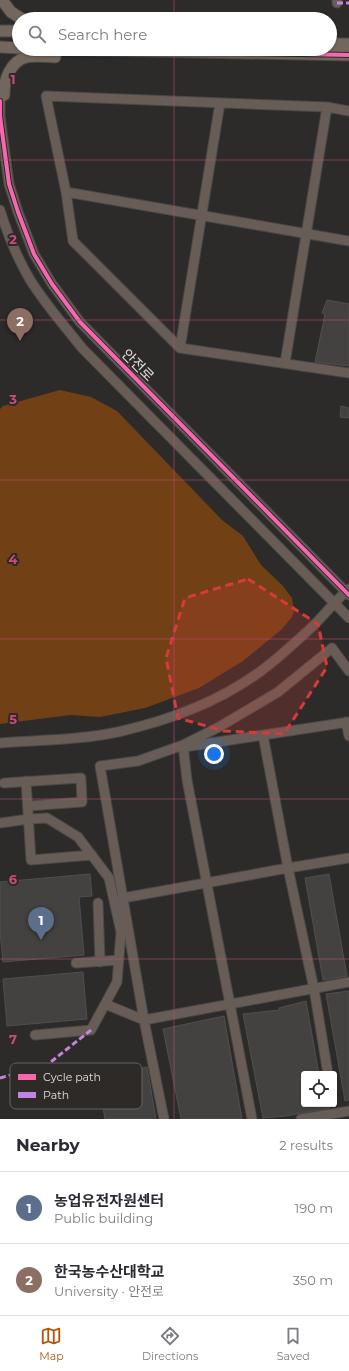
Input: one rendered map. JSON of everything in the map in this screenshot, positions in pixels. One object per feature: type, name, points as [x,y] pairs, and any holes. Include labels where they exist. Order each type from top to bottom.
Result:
[{"type":"main road","points":[[2,0],[12,13]]},
{"type":"main road","points":[[0,31],[12,31]]},
{"type":"main road","points":[[337,44],[349,44]]},
{"type":"main road","points":[[0,47],[12,48]]},
{"type":"main road","points":[[337,55],[349,55]]},
{"type":"main road","points":[[0,97],[4,95],[4,86],[11,68],[18,62],[27,57],[55,56]]},
{"type":"street","points":[[349,111],[327,107],[46,96],[66,192],[73,242],[180,348],[349,373]]},
{"type":"street","name":"안전로","points":[[0,101],[0,116],[9,184],[34,254],[52,284],[80,322],[348,592]]},
{"type":"street","points":[[180,348],[220,103]]},
{"type":"street","points":[[285,363],[327,107]]},
{"type":"street","points":[[66,192],[349,241]]},
{"type":"street","name":"안전로","points":[[0,210],[6,230],[29,278],[55,315],[82,348],[349,618]]},
{"type":"street","points":[[0,743],[75,738],[117,732],[152,723],[192,708],[230,691],[268,666],[297,641],[348,592]]},
{"type":"street","points":[[164,1119],[144,1020],[100,766],[138,761],[181,747],[219,727],[278,692],[332,648],[349,671]]},
{"type":"street","points":[[181,747],[348,722],[349,736]]},
{"type":"street","points":[[264,735],[288,868],[314,988],[328,1071]]},
{"type":"street","points":[[181,747],[252,1119]]},
{"type":"street","points":[[4,783],[81,778],[82,802],[28,806]]},
{"type":"street","points":[[26,781],[31,860],[92,855]]},
{"type":"street","points":[[0,823],[47,818],[78,837],[109,878],[121,932],[117,982],[90,1030],[35,1034]]},
{"type":"street","points":[[123,898],[349,858]]},
{"type":"street","points":[[98,903],[100,962]]},
{"type":"street","points":[[76,964],[119,960]]},
{"type":"street","points":[[105,1004],[144,1020],[349,982]]},
{"type":"street","points":[[333,1107],[334,1114]]},
{"type":"street","points":[[302,1119],[349,1111]]},
{"type":"highlighted area","points":[[248,579],[318,624],[327,667],[284,734],[224,731],[178,718],[166,658],[185,598]]},
{"type":"shaded area","points":[[60,390],[91,397],[117,411],[222,520],[243,536],[261,565],[283,586],[292,598],[294,611],[292,617],[281,630],[243,661],[199,688],[145,708],[100,717],[70,715],[0,724],[0,409],[3,406]]},
{"type":"building","points":[[327,300],[349,304],[349,366],[315,362],[325,314],[322,313]]},
{"type":"building","points":[[341,406],[349,408],[349,418],[340,417]]},
{"type":"building","points":[[90,874],[92,896],[79,897],[84,955],[3,962],[0,931],[0,882]]},
{"type":"building","points":[[329,874],[347,976],[323,980],[305,878]]},
{"type":"building","points":[[83,972],[87,1019],[7,1026],[3,979]]},
{"type":"building","points":[[349,991],[349,1100],[345,1101],[326,994]]},
{"type":"building","points":[[306,1001],[318,1071],[301,1071],[301,1107],[330,1108],[286,1116],[263,1118],[243,1014],[279,1010],[279,1008]]},
{"type":"building","points":[[224,1016],[242,1119],[181,1119],[163,1029]]},
{"type":"building","points":[[147,1067],[156,1119],[105,1119],[103,1109],[142,1109],[142,1068]]},
{"type":"marked path","points":[[337,3],[349,3]]},
{"type":"marked path","points":[[50,1063],[91,1030]]},
{"type":"marked path","points":[[0,1078],[10,1075]]},
{"type":"cycle path","points":[[337,55],[349,55]]},
{"type":"cycle path","points":[[0,101],[0,116],[9,184],[34,254],[52,284],[80,322],[349,595]]},
{"type":"place","name":"한국농수산대학교","points":[[20,341]]},
{"type":"place","name":"농업유전자원센터","points":[[41,940]]}]
